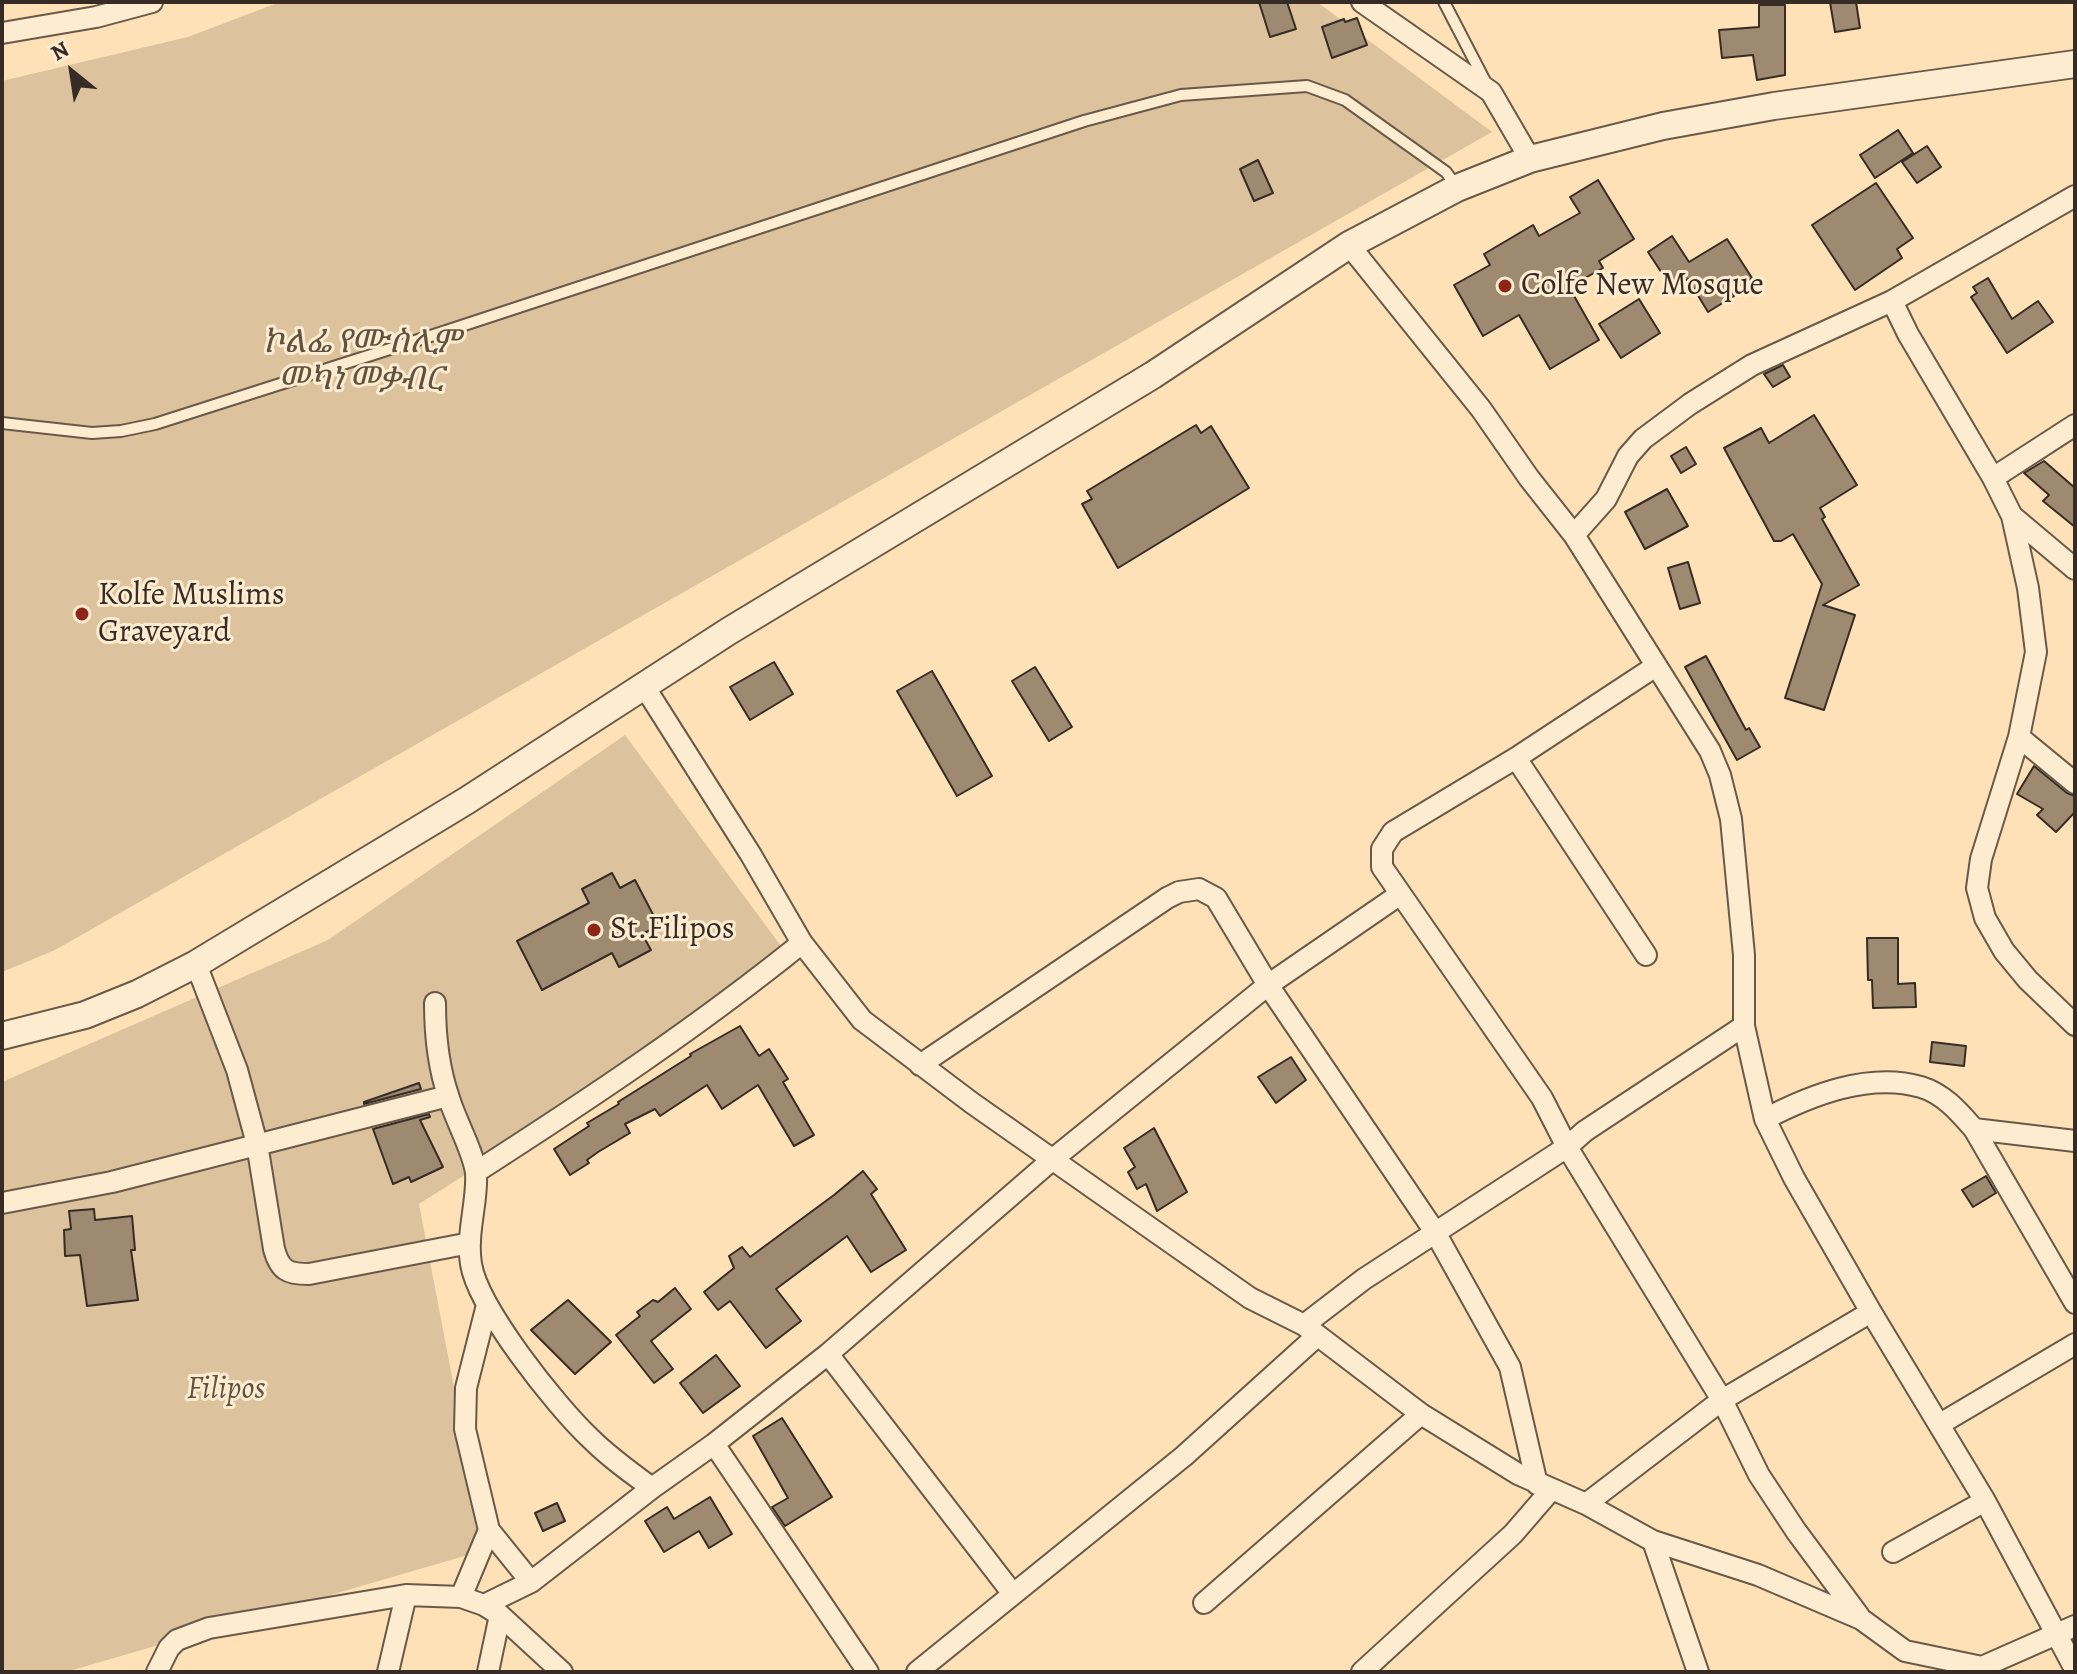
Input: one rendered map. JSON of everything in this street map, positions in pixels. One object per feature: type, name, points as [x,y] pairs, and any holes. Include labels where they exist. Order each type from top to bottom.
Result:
[{"type":"street","points":[[2,33],[96,17],[152,2]]},
{"type":"street","points":[[1362,2],[1491,92],[1530,159]]},
{"type":"street","points":[[2,1036],[85,1015],[137,994],[196,964],[454,808],[729,631],[1153,375],[1349,245],[1457,188],[1530,159],[1663,126],[2075,64]]},
{"type":"street","points":[[1574,535],[1606,499],[1628,456],[1643,439],[1690,404],[1752,365],[1892,301],[2075,196]]},
{"type":"street","points":[[1349,245],[1481,409],[1574,535],[1710,751],[1720,775],[1731,819],[1744,955],[1744,1026],[1765,1119],[1794,1178],[1871,1312],[1985,1501],[2075,1669]]},
{"type":"street","points":[[1892,301],[2012,516],[2028,588],[2036,652],[2019,737],[1981,859],[1977,888],[1980,905],[2004,951],[2028,980],[2075,1025]]},
{"type":"street","points":[[1993,478],[2075,425]]},
{"type":"street","points":[[2012,516],[2075,569]]},
{"type":"street","points":[[1656,666],[1516,758],[1393,832],[1382,849],[1382,867],[1542,1098],[1567,1147],[1722,1400],[1759,1475],[1861,1619]]},
{"type":"street","points":[[644,686],[751,855],[802,943],[862,1020],[920,1065],[1250,1298],[1310,1331],[1421,1414],[1518,1474],[1586,1504],[1653,1541],[1758,1575],[1861,1619],[1905,1651],[1979,1669],[2075,1626]]},
{"type":"street","points":[[2019,737],[2075,783]]},
{"type":"street","points":[[1516,758],[1646,955]]},
{"type":"street","points":[[920,1065],[1167,898],[1189,889],[1199,889],[1216,898],[1268,985],[1435,1232],[1510,1367],[1544,1487],[1513,1534],[1370,1669]]},
{"type":"street","points":[[492,1610],[714,1444],[828,1354],[1053,1159],[1268,985],[1399,895]]},
{"type":"street","points":[[476,1172],[624,1077],[745,989],[802,943]]},
{"type":"street","points":[[196,964],[233,1058],[257,1144],[274,1249],[281,1267],[290,1274],[333,1270],[470,1243]]},
{"type":"street","points":[[435,1003],[435,1042],[448,1096],[476,1172],[471,1263],[487,1305],[524,1358],[588,1436],[652,1488]]},
{"type":"street","points":[[925,1669],[1184,1456],[1364,1279],[1567,1147],[1585,1131],[1744,1026]]},
{"type":"street","points":[[1765,1119],[1793,1104],[1822,1094],[1846,1087],[1883,1083],[1922,1087],[1952,1104],[1974,1129],[2075,1303]]},
{"type":"street","points":[[2,1203],[112,1182],[448,1096]]},
{"type":"street","points":[[1974,1129],[2075,1141]]},
{"type":"street","points":[[487,1305],[466,1388],[465,1429],[489,1530],[531,1582]]},
{"type":"street","points":[[1586,1504],[1722,1400],[1871,1312]]},
{"type":"street","points":[[1940,1424],[2075,1344]]},
{"type":"street","points":[[828,1354],[1013,1594]]},
{"type":"street","points":[[1204,1603],[1421,1414]]},
{"type":"street","points":[[714,1444],[868,1672]]},
{"type":"street","points":[[1893,1552],[1985,1501]]},
{"type":"street","points":[[461,1597],[489,1530]]},
{"type":"street","points":[[1653,1541],[1698,1672]]},
{"type":"street","points":[[388,1672],[406,1595]]},
{"type":"street","points":[[157,1672],[169,1648],[177,1640],[209,1628],[406,1595],[461,1597],[492,1610],[562,1672]]},
{"type":"street","points":[[488,1672],[492,1610]]},
{"type":"street","points":[[1905,1651],[1909,1672]]},
{"type":"lane","points":[[1444,2],[1491,92]]},
{"type":"lane","points":[[2,423],[92,433],[155,424],[1084,121],[1181,95],[1307,86],[1345,100],[1446,172],[1457,188]]},
{"type":"green space","name":"ኮልፌ የሙስሊም መካነ መቃብር","points":[[280,2],[1317,2],[1492,132],[55,950],[2,972],[2,81],[188,37]]},
{"type":"green space","name":"Filipos","points":[[625,735],[795,965],[419,1204],[485,1550],[66,1672],[2,1672],[2,1082],[328,940]]},
{"type":"building","points":[[1259,2],[1287,2],[1296,29],[1270,37]]},
{"type":"building","points":[[1830,2],[1856,2],[1860,28],[1835,32]]},
{"type":"building","points":[[1759,5],[1785,5],[1785,75],[1757,80],[1753,55],[1722,58],[1719,30],[1759,27]]},
{"type":"building","points":[[1357,18],[1367,45],[1332,58],[1322,27]]},
{"type":"building","points":[[1898,130],[1913,153],[1875,178],[1860,155]]},
{"type":"building","points":[[1927,146],[1941,167],[1917,183],[1902,162]]},
{"type":"building","points":[[1258,160],[1273,193],[1254,201],[1240,169]]},
{"type":"building","points":[[1598,180],[1634,239],[1599,261],[1603,268],[1569,287],[1599,340],[1550,369],[1519,315],[1483,336],[1454,285],[1490,265],[1484,254],[1533,225],[1539,236],[1580,213],[1570,197]]},
{"type":"building","points":[[1876,183],[1913,238],[1897,249],[1902,258],[1855,290],[1812,225]]},
{"type":"building","points":[[1672,236],[1689,262],[1727,239],[1752,278],[1731,291],[1734,296],[1708,312],[1688,279],[1673,290],[1648,252]]},
{"type":"building","points":[[1988,278],[2012,319],[2038,301],[2053,322],[2007,353],[1971,297],[1977,293],[1973,287]]},
{"type":"building","points":[[1639,299],[1660,333],[1621,358],[1599,324]]},
{"type":"building","points":[[1783,365],[1790,377],[1773,387],[1764,374]]},
{"type":"building","points":[[1814,415],[1857,485],[1820,508],[1825,517],[1822,519],[1859,585],[1823,605],[1855,615],[1824,710],[1785,698],[1822,584],[1793,534],[1781,541],[1774,541],[1724,448],[1761,428],[1769,443]]},
{"type":"building","points":[[1196,425],[1201,433],[1211,426],[1249,488],[1118,568],[1082,504],[1092,499],[1087,491]]},
{"type":"building","points":[[1686,447],[1696,464],[1681,473],[1671,456]]},
{"type":"building","points":[[2044,461],[2075,488],[2075,527],[2043,501],[2049,495],[2024,473]]},
{"type":"building","points":[[1667,489],[1688,526],[1645,549],[1625,512]]},
{"type":"building","points":[[1688,562],[1700,603],[1680,609],[1668,568]]},
{"type":"building","points":[[1706,656],[1746,730],[1749,728],[1760,747],[1737,760],[1685,667]]},
{"type":"building","points":[[774,662],[793,694],[750,720],[730,687]]},
{"type":"building","points":[[1035,667],[1072,727],[1049,741],[1012,681]]},
{"type":"building","points":[[932,671],[992,776],[957,796],[897,691]]},
{"type":"building","points":[[2034,766],[2075,796],[2075,812],[2056,832],[2037,815],[2043,809],[2017,794]]},
{"type":"building","name":"St.Filipos","points":[[612,873],[620,888],[635,880],[659,926],[642,934],[651,950],[619,967],[612,953],[542,990],[517,941],[589,903],[582,889]]},
{"type":"building","points":[[1867,938],[1898,938],[1898,984],[1915,983],[1916,1007],[1873,1008],[1872,980],[1868,980]]},
{"type":"building","points":[[740,1026],[759,1056],[769,1049],[788,1079],[783,1082],[814,1135],[794,1146],[758,1085],[722,1109],[707,1085],[660,1116],[655,1109],[625,1124],[630,1133],[598,1152],[587,1160],[589,1163],[570,1175],[554,1149],[589,1126],[587,1123],[690,1054]]},
{"type":"building","points":[[1932,1042],[1966,1046],[1964,1066],[1930,1062]]},
{"type":"building","points":[[1291,1057],[1306,1080],[1276,1103],[1258,1077]]},
{"type":"building","points":[[419,1083],[421,1089],[364,1104],[364,1102]]},
{"type":"building","points":[[429,1114],[430,1117],[420,1120],[443,1167],[411,1182],[409,1177],[393,1184],[373,1129]]},
{"type":"building","points":[[1154,1128],[1187,1192],[1157,1211],[1146,1184],[1137,1189],[1128,1172],[1135,1167],[1124,1148]]},
{"type":"building","points":[[863,1171],[877,1189],[871,1194],[906,1250],[871,1272],[847,1236],[776,1289],[801,1321],[766,1348],[730,1301],[718,1310],[704,1292],[734,1268],[729,1256],[742,1247],[750,1257]]},
{"type":"building","points":[[1986,1176],[1996,1193],[1973,1207],[1962,1190]]},
{"type":"building","points":[[94,1209],[95,1220],[132,1216],[135,1250],[131,1250],[138,1300],[87,1306],[80,1255],[65,1256],[64,1230],[71,1229],[69,1211]]},
{"type":"building","points":[[675,1288],[691,1309],[651,1341],[673,1369],[654,1383],[616,1335],[640,1316],[637,1312],[653,1300],[658,1302]]},
{"type":"building","points":[[568,1300],[611,1342],[575,1374],[531,1330]]},
{"type":"building","points":[[716,1355],[740,1386],[703,1413],[680,1383]]},
{"type":"building","points":[[782,1418],[832,1497],[785,1526],[772,1507],[788,1498],[753,1436]]},
{"type":"building","points":[[710,1497],[732,1534],[709,1548],[699,1531],[664,1552],[645,1521],[667,1507],[674,1519]]},
{"type":"building","points":[[557,1503],[565,1521],[543,1531],[535,1513]]},
{"type":"place","name":"Colfe New Mosque","points":[[1505,286]]},
{"type":"place","name":"Kolfe Muslims Graveyard","points":[[82,614]]},
{"type":"place","name":"St.Filipos","points":[[594,930]]}]
